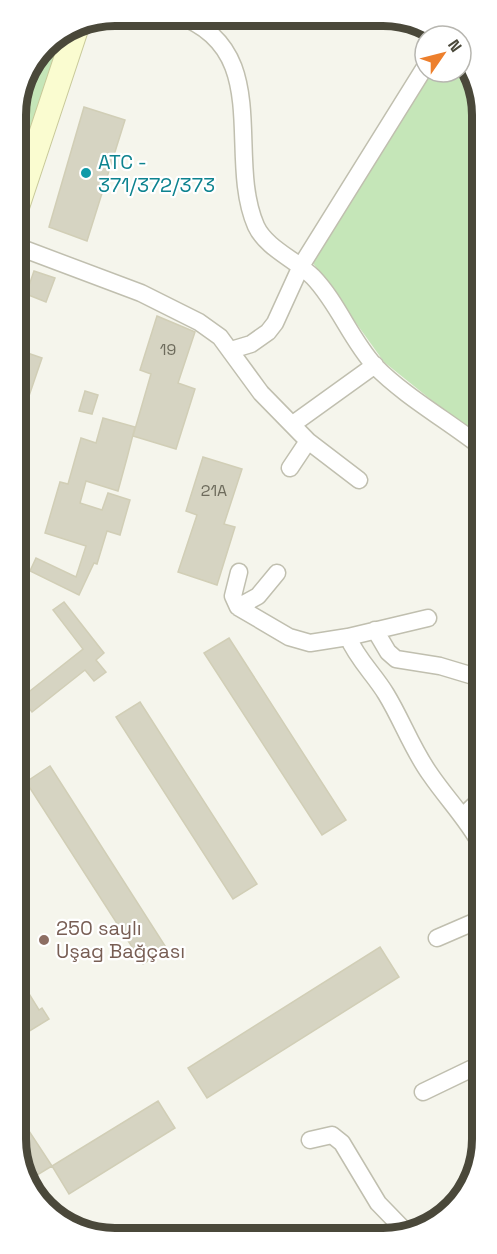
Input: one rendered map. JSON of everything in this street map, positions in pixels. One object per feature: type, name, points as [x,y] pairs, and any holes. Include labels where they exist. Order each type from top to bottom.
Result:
[{"type":"street","points":[[201,26],[208,29],[228,56],[241,94],[245,179],[256,228],[268,242],[301,266],[327,294],[375,365],[472,440]]},
{"type":"street","points":[[26,180],[74,35]]},
{"type":"street","points":[[231,350],[251,344],[268,332],[301,266],[414,84]]},
{"type":"street","points":[[26,250],[141,293],[199,322],[220,337],[261,393],[308,441],[359,480]]},
{"type":"street","points":[[293,424],[375,365]]},
{"type":"street","points":[[290,468],[308,441]]},
{"type":"street","points":[[239,572],[233,596],[238,607],[289,637],[310,643],[348,637],[428,618]]},
{"type":"street","points":[[238,607],[258,596],[277,573]]},
{"type":"street","points":[[375,630],[388,652],[396,659],[440,666],[471,675]]},
{"type":"street","points":[[348,637],[354,650],[386,693],[412,746],[430,775],[471,829]]},
{"type":"street","points":[[463,816],[471,808]]},
{"type":"street","points":[[437,938],[471,923]]},
{"type":"street","points":[[423,1092],[471,1064]]},
{"type":"street","points":[[310,1140],[332,1135],[342,1143],[378,1203],[401,1226]]},
{"type":"green space","points":[[60,45],[26,141],[26,109],[35,75],[44,60]]},
{"type":"green space","points":[[425,84],[466,84],[472,115],[472,432],[384,362],[313,263]]},
{"type":"building","name":"ATC - 371/372/373","points":[[84,107],[125,120],[87,241],[49,227]]},
{"type":"building","points":[[34,271],[55,278],[46,302],[26,294]]},
{"type":"building","points":[[157,316],[195,332],[178,383],[195,389],[176,449],[133,436],[151,374],[140,370]]},
{"type":"building","points":[[26,352],[42,358],[26,405]]},
{"type":"building","points":[[85,391],[98,395],[92,414],[79,411]]},
{"type":"building","points":[[103,418],[135,427],[127,458],[118,491],[86,481],[80,503],[102,510],[108,493],[130,500],[120,535],[107,531],[97,564],[94,563],[79,595],[30,571],[36,558],[76,577],[86,546],[45,533],[60,482],[68,484],[81,438],[96,443]]},
{"type":"building","points":[[203,457],[242,469],[224,524],[235,527],[217,585],[178,572],[197,515],[186,511]]},
{"type":"building","points":[[64,602],[104,653],[96,660],[106,672],[94,681],[85,670],[32,712],[26,704],[26,694],[83,649],[53,610]]},
{"type":"building","points":[[229,638],[346,820],[322,835],[204,653]]},
{"type":"building","points":[[140,702],[257,884],[233,899],[116,717]]},
{"type":"building","points":[[50,766],[167,949],[143,964],[26,782]]},
{"type":"building","points":[[380,947],[399,977],[207,1098],[188,1068]]},
{"type":"building","points":[[26,989],[39,1010],[42,1008],[49,1019],[26,1033]]},
{"type":"building","points":[[158,1101],[175,1128],[69,1194],[52,1166]]},
{"type":"building","points":[[26,1129],[52,1166],[34,1177],[26,1151]]},
{"type":"place","name":"ATC - 371/372/373","points":[[86,173]]},
{"type":"place","name":"250 saylı Uşag Bağçası","points":[[44,940]]}]
